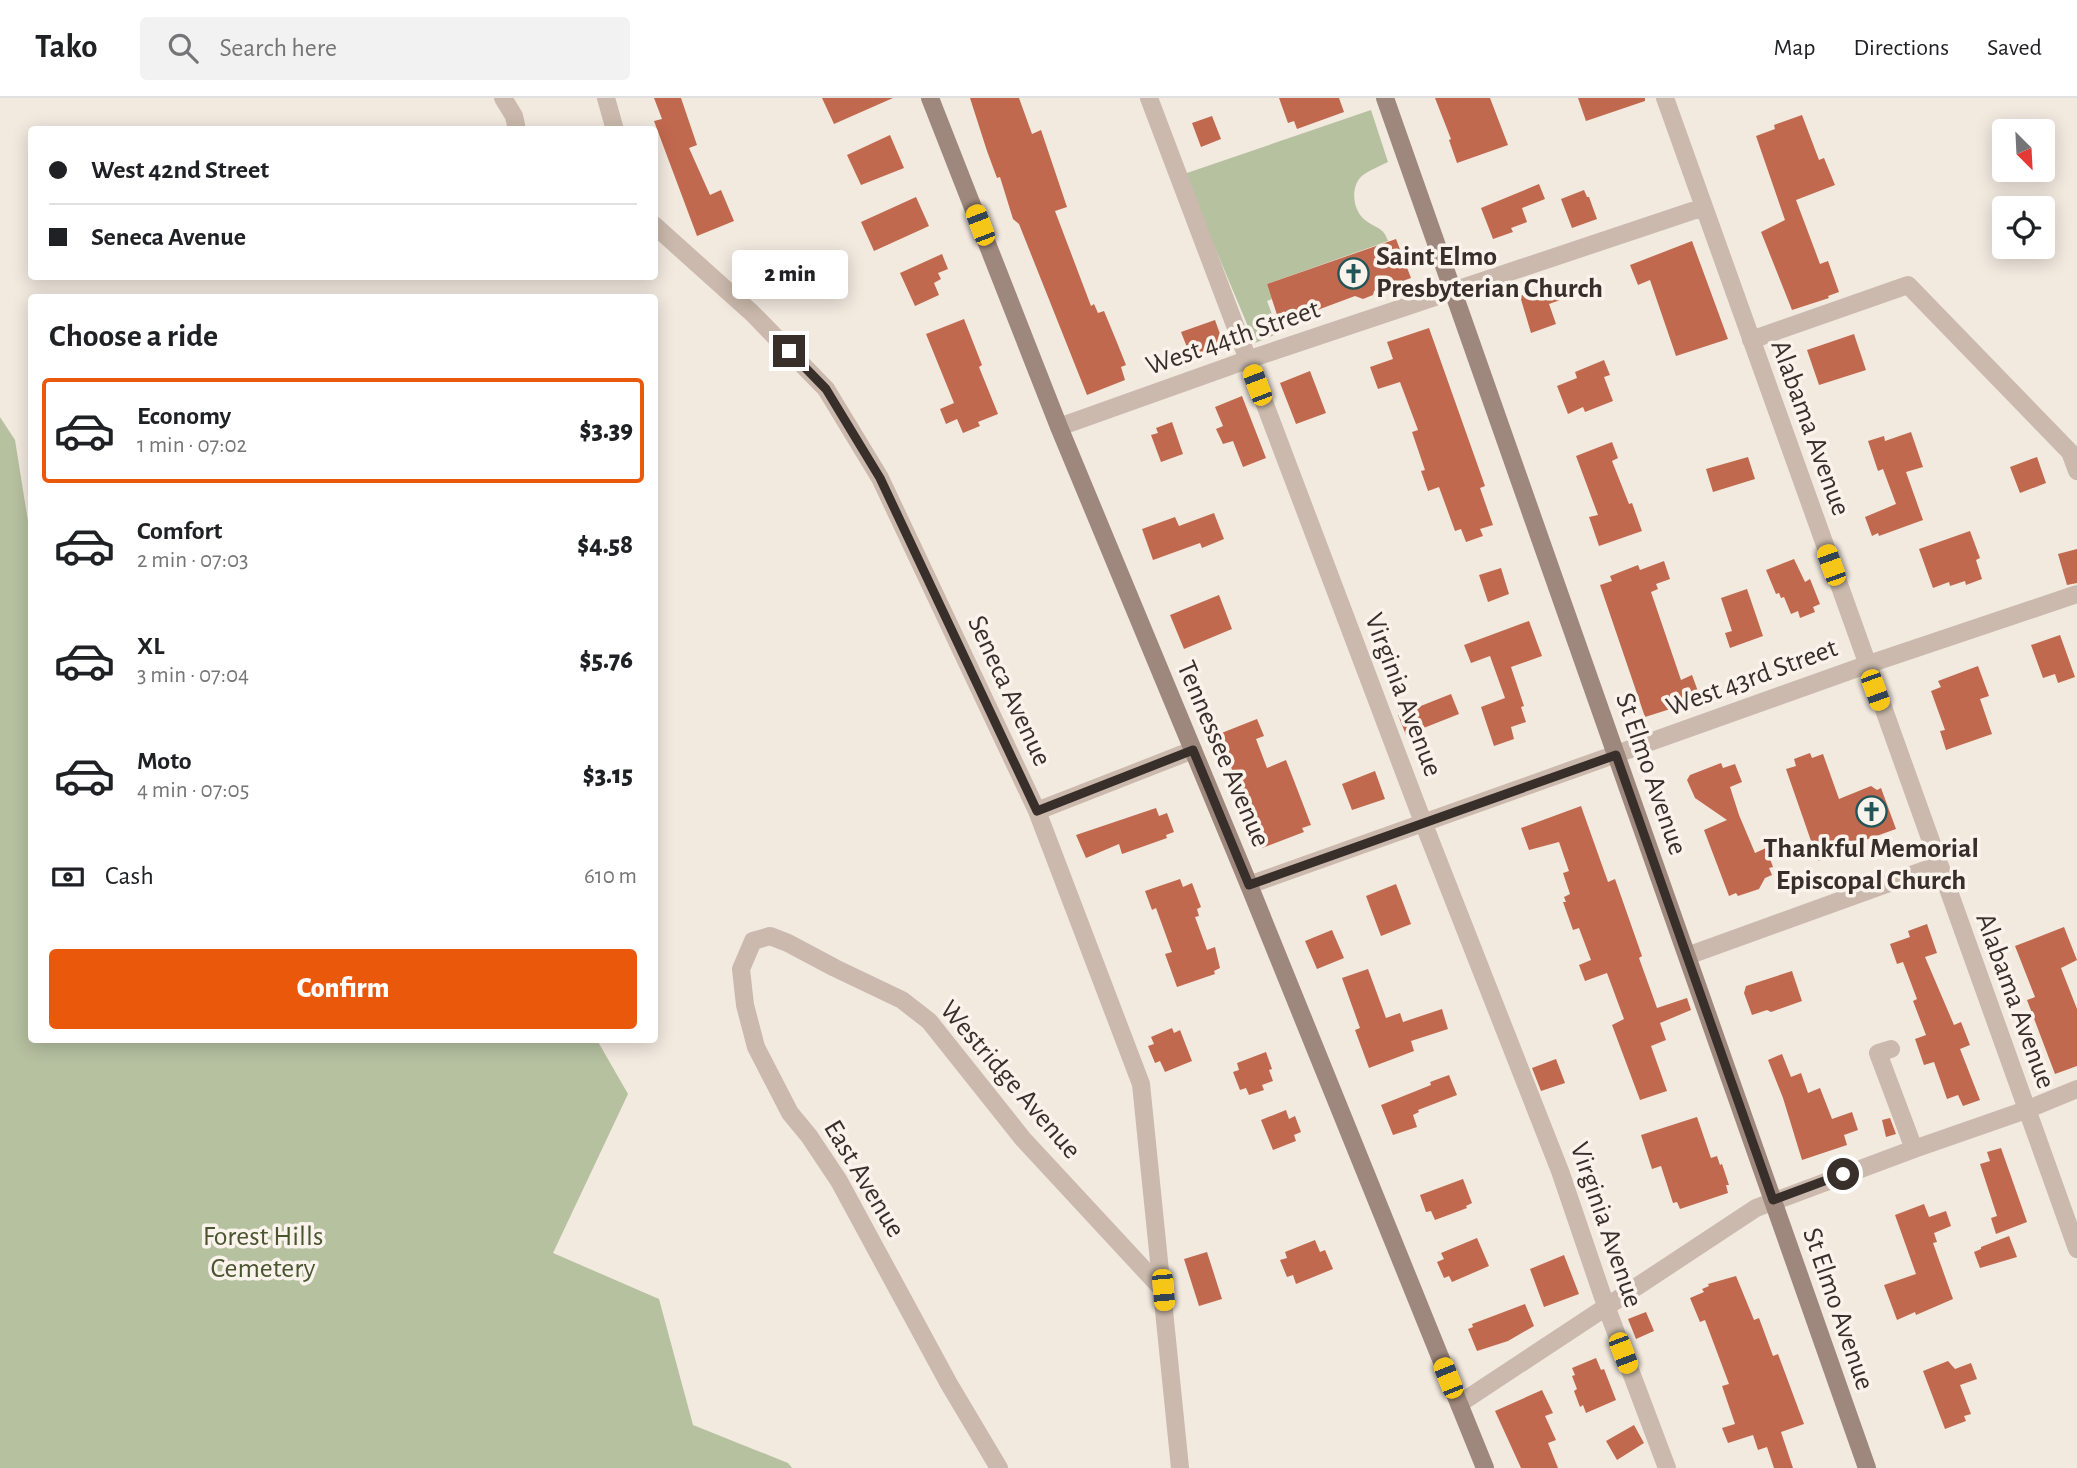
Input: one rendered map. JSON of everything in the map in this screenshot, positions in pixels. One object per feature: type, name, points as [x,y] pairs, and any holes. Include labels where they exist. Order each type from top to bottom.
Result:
[{"type":"street","points":[[503,98],[514,116],[516,126]]},
{"type":"street","points":[[606,98],[614,126]]},
{"type":"street","name":"Tennessee Avenue","points":[[930,98],[1059,427],[1249,885],[1485,1468]]},
{"type":"street","name":"Virginia Avenue","points":[[1149,98],[1424,824],[1560,1171],[1606,1306],[1667,1468]]},
{"type":"street","name":"St Elmo Avenue","points":[[1385,98],[1867,1468]]},
{"type":"street","name":"Alabama Avenue","points":[[1665,98],[2077,1249]]},
{"type":"street","name":"West 44th Street","points":[[1059,427],[1434,296],[1704,207]]},
{"type":"street","name":"Seneca Avenue","points":[[658,229],[751,313],[826,389],[880,478],[1037,811],[1141,1084],[1180,1468]]},
{"type":"street","points":[[1751,340],[1908,285],[2070,452],[2077,471]]},
{"type":"street","name":"West 43rd Street","points":[[1249,885],[1866,665],[2077,594]]},
{"type":"street","points":[[1037,811],[1193,750]]},
{"type":"street","points":[[1687,957],[1939,865]]},
{"type":"street","name":"East Avenue","points":[[788,943],[770,936],[753,941],[741,969],[745,1004],[756,1047],[790,1113],[839,1181],[949,1384],[999,1468]]},
{"type":"street","name":"Westridge Avenue","points":[[788,943],[902,1000],[929,1021],[1023,1139],[1163,1290]]},
{"type":"street","points":[[1891,1049],[1878,1053],[1914,1149]]},
{"type":"street","points":[[1458,1404],[1756,1208],[1914,1149],[2073,1095]]},
{"type":"green space","points":[[1371,110],[1388,162],[1359,179],[1354,198],[1361,216],[1381,230],[1388,241],[1267,284],[1272,299],[1267,301],[1279,333],[1255,343],[1184,174]]},
{"type":"green space","name":"Forest Hills Cemetery","points":[[0,417],[15,440],[28,521],[28,1043],[599,1043],[628,1094],[553,1253],[659,1299],[693,1425],[788,1463],[792,1468],[0,1468]]},
{"type":"building","points":[[654,98],[681,98],[697,145],[689,148],[710,195],[721,190],[734,221],[697,236],[654,121],[662,119]]},
{"type":"building","points":[[822,98],[893,98],[834,124]]},
{"type":"building","points":[[970,98],[1019,98],[1032,134],[1041,130],[1067,207],[1055,211],[1091,306],[1094,304],[1098,313],[1104,311],[1126,365],[1121,367],[1125,380],[1087,395],[1019,224],[1013,219]]},
{"type":"building","points":[[1279,98],[1339,98],[1344,112],[1297,129],[1294,121],[1288,123]]},
{"type":"building","points":[[1435,98],[1490,98],[1508,145],[1457,163]]},
{"type":"building","points":[[1578,98],[1645,98],[1645,101],[1586,121]]},
{"type":"building","points":[[1802,115],[1819,160],[1824,158],[1835,185],[1796,200],[1820,264],[1828,261],[1839,292],[1792,310],[1761,232],[1785,220],[1756,136],[1775,129],[1774,125]]},
{"type":"building","points":[[1212,116],[1221,139],[1201,147],[1192,123]]},
{"type":"building","points":[[890,135],[904,168],[861,185],[847,155]]},
{"type":"building","points":[[1539,184],[1545,199],[1522,208],[1527,222],[1511,228],[1513,232],[1493,239],[1481,208]]},
{"type":"building","points":[[1584,190],[1597,219],[1572,228],[1561,199]]},
{"type":"building","points":[[916,197],[929,226],[874,251],[861,222]]},
{"type":"building","points":[[1396,239],[1411,278],[1374,291],[1373,295],[1363,299],[1355,296],[1280,324],[1267,284]]},
{"type":"building","points":[[1692,241],[1728,339],[1676,356],[1650,280],[1638,285],[1630,265]]},
{"type":"building","points":[[942,254],[948,269],[938,273],[941,279],[934,283],[939,295],[915,306],[900,273]]},
{"type":"building","points":[[1557,282],[1563,299],[1549,304],[1556,324],[1531,333],[1520,296]]},
{"type":"building","points":[[964,319],[998,414],[978,422],[980,426],[963,433],[957,419],[946,424],[940,409],[954,403],[926,334]]},
{"type":"building","points":[[1215,320],[1225,348],[1192,360],[1181,332]]},
{"type":"building","points":[[1429,328],[1485,486],[1480,488],[1493,525],[1480,529],[1483,536],[1466,542],[1461,529],[1455,531],[1439,487],[1428,491],[1421,471],[1425,470],[1412,432],[1418,430],[1400,382],[1378,389],[1370,367],[1393,359],[1387,342]]},
{"type":"building","points":[[1854,334],[1866,370],[1819,385],[1807,350]]},
{"type":"building","points":[[1604,360],[1610,375],[1604,377],[1613,401],[1585,412],[1583,407],[1568,414],[1557,386],[1577,378],[1575,372]]},
{"type":"building","points":[[1310,371],[1326,413],[1296,424],[1280,383]]},
{"type":"building","points":[[1242,396],[1266,458],[1243,467],[1233,441],[1223,444],[1216,429],[1223,426],[1215,407]]},
{"type":"building","points":[[1172,422],[1183,454],[1161,462],[1151,435],[1158,433],[1156,428]]},
{"type":"building","points":[[1911,432],[1923,467],[1906,472],[1923,520],[1872,536],[1865,517],[1896,504],[1883,469],[1878,471],[1868,441],[1884,436],[1885,441]]},
{"type":"building","points":[[1612,442],[1618,458],[1612,461],[1642,531],[1599,546],[1589,517],[1598,515],[1576,456]]},
{"type":"building","points":[[1748,457],[1755,479],[1713,492],[1706,469]]},
{"type":"building","points":[[2037,457],[2046,483],[2020,493],[2010,467]]},
{"type":"building","points":[[1214,513],[1224,539],[1202,548],[1200,543],[1153,560],[1142,529],[1175,517],[1179,526]]},
{"type":"building","points":[[1970,531],[1980,558],[1976,560],[1982,579],[1966,585],[1965,581],[1950,586],[1949,582],[1933,588],[1919,549]]},
{"type":"building","points":[[2077,549],[2077,583],[2067,585],[2058,554]]},
{"type":"building","points":[[1794,559],[1805,582],[1810,579],[1820,604],[1813,607],[1815,612],[1800,618],[1798,611],[1791,614],[1784,597],[1776,594],[1766,570]]},
{"type":"building","points":[[1664,561],[1670,579],[1656,584],[1658,589],[1651,592],[1681,680],[1692,675],[1699,694],[1681,701],[1683,705],[1645,717],[1600,585],[1612,581],[1610,576],[1638,565],[1640,570]]},
{"type":"building","points":[[1501,568],[1509,594],[1488,602],[1479,575]]},
{"type":"building","points":[[1747,589],[1763,636],[1730,648],[1725,633],[1732,631],[1721,598]]},
{"type":"building","points":[[1219,595],[1232,629],[1184,649],[1170,615]]},
{"type":"building","points":[[1529,621],[1542,656],[1511,667],[1524,706],[1521,707],[1526,722],[1511,727],[1514,739],[1494,746],[1481,707],[1505,698],[1490,656],[1471,663],[1464,645]]},
{"type":"building","points":[[2060,635],[2075,677],[2058,683],[2055,674],[2043,678],[2031,645]]},
{"type":"building","points":[[1978,666],[1989,696],[1980,699],[1992,734],[1946,750],[1940,731],[1945,730],[1931,691],[1941,687],[1938,681]]},
{"type":"building","points":[[1451,694],[1459,714],[1406,735],[1398,715]]},
{"type":"building","points":[[1257,719],[1264,736],[1256,739],[1267,768],[1286,760],[1311,825],[1302,828],[1304,832],[1262,848],[1219,734]]},
{"type":"building","points":[[1810,753],[1812,758],[1823,754],[1839,799],[1871,786],[1877,790],[1881,788],[1896,829],[1854,844],[1856,848],[1818,861],[1786,769],[1796,766],[1794,759]]},
{"type":"building","points":[[1721,763],[1723,768],[1735,764],[1742,782],[1730,787],[1739,815],[1755,853],[1766,848],[1773,867],[1769,868],[1772,875],[1765,878],[1759,889],[1738,896],[1736,893],[1729,896],[1704,830],[1727,820],[1695,798],[1687,780],[1690,775]]},
{"type":"building","points":[[1375,771],[1385,799],[1352,810],[1342,784]]},
{"type":"building","points":[[1581,806],[1608,882],[1615,879],[1657,1008],[1687,998],[1691,1010],[1660,1023],[1666,1040],[1651,1046],[1667,1091],[1640,1100],[1612,1025],[1624,1019],[1607,973],[1585,981],[1579,965],[1591,960],[1579,928],[1573,930],[1563,902],[1566,902],[1564,897],[1570,894],[1563,873],[1569,871],[1559,842],[1529,850],[1521,828]]},
{"type":"building","points":[[1156,808],[1159,816],[1167,813],[1174,832],[1166,835],[1167,838],[1122,854],[1119,844],[1086,858],[1076,835]]},
{"type":"building","points":[[1180,879],[1183,887],[1192,883],[1201,907],[1197,909],[1199,916],[1195,917],[1207,950],[1215,947],[1220,968],[1214,971],[1215,974],[1177,987],[1165,954],[1172,952],[1156,908],[1152,910],[1145,891]]},
{"type":"building","points":[[1396,884],[1411,924],[1381,936],[1366,896]]},
{"type":"building","points":[[1927,924],[1937,953],[1925,957],[1954,1025],[1961,1022],[1970,1045],[1960,1049],[1980,1100],[1963,1106],[1958,1095],[1947,1099],[1934,1062],[1924,1065],[1915,1039],[1926,1035],[1913,1001],[1917,999],[1903,962],[1897,964],[1890,944],[1910,937],[1908,931]]},
{"type":"building","points":[[2064,927],[2077,960],[2061,968],[2077,1009],[2077,1066],[2055,1074],[2027,1000],[2035,997],[2015,946]]},
{"type":"building","points":[[1332,930],[1344,958],[1317,969],[1305,941]]},
{"type":"building","points":[[1368,969],[1386,1018],[1400,1013],[1403,1022],[1442,1009],[1448,1029],[1411,1041],[1414,1051],[1369,1068],[1355,1030],[1360,1028],[1342,978]]},
{"type":"building","points":[[1792,971],[1802,1001],[1771,1012],[1767,1010],[1752,1015],[1744,993],[1746,986]]},
{"type":"building","points":[[1172,1028],[1174,1033],[1180,1030],[1192,1061],[1165,1072],[1160,1061],[1155,1063],[1148,1046],[1154,1044],[1151,1037]]},
{"type":"building","points":[[1266,1052],[1273,1081],[1262,1085],[1264,1090],[1249,1095],[1246,1088],[1240,1090],[1233,1072],[1239,1070],[1237,1063]]},
{"type":"building","points":[[1782,1054],[1791,1077],[1801,1073],[1808,1093],[1820,1088],[1832,1119],[1852,1112],[1858,1130],[1844,1135],[1847,1145],[1802,1160],[1768,1060]]},
{"type":"building","points":[[1556,1059],[1565,1083],[1541,1091],[1532,1068]]},
{"type":"building","points":[[1449,1075],[1457,1095],[1418,1110],[1419,1112],[1413,1115],[1417,1127],[1393,1135],[1381,1105]]},
{"type":"building","points":[[1286,1110],[1289,1119],[1295,1116],[1301,1132],[1294,1135],[1296,1141],[1273,1150],[1261,1120]]},
{"type":"building","points":[[1697,1117],[1711,1158],[1717,1156],[1720,1165],[1722,1164],[1729,1185],[1726,1185],[1728,1193],[1680,1209],[1677,1202],[1673,1203],[1661,1166],[1652,1169],[1641,1135]]},
{"type":"building","points":[[1890,1118],[1896,1134],[1886,1137],[1882,1120]]},
{"type":"building","points":[[2001,1148],[2027,1222],[1996,1234],[1991,1218],[1997,1216],[1980,1164],[1990,1161],[1987,1152]]},
{"type":"building","points":[[1463,1179],[1472,1203],[1466,1206],[1467,1208],[1435,1220],[1431,1211],[1426,1212],[1420,1195]]},
{"type":"building","points":[[1924,1204],[1929,1217],[1946,1211],[1951,1226],[1934,1233],[1937,1242],[1933,1243],[1953,1299],[1897,1320],[1884,1285],[1916,1274],[1895,1215]]},
{"type":"building","points":[[2009,1236],[2017,1257],[1980,1268],[1974,1252]]},
{"type":"building","points":[[1477,1238],[1489,1266],[1452,1282],[1449,1276],[1444,1278],[1437,1262],[1444,1259],[1441,1253]]},
{"type":"building","points":[[1315,1240],[1320,1252],[1325,1250],[1333,1269],[1296,1284],[1293,1275],[1287,1277],[1280,1260],[1287,1258],[1285,1252]]},
{"type":"building","points":[[1207,1252],[1222,1299],[1199,1306],[1184,1259]]},
{"type":"building","points":[[1564,1255],[1579,1294],[1544,1307],[1530,1269]]},
{"type":"building","points":[[1736,1276],[1754,1320],[1759,1318],[1773,1356],[1778,1354],[1804,1424],[1781,1432],[1793,1468],[1774,1468],[1767,1447],[1758,1450],[1753,1435],[1728,1443],[1722,1428],[1735,1424],[1722,1386],[1729,1384],[1705,1320],[1700,1322],[1690,1298],[1704,1292],[1702,1289],[1709,1286],[1708,1284]]},
{"type":"building","points":[[1525,1304],[1534,1326],[1508,1341],[1477,1351],[1468,1329],[1473,1327],[1472,1324]]},
{"type":"building","points":[[1646,1312],[1654,1331],[1636,1339],[1628,1319]]},
{"type":"building","points":[[1596,1358],[1601,1370],[1604,1369],[1616,1400],[1586,1413],[1583,1405],[1580,1407],[1574,1391],[1577,1389],[1572,1368]]},
{"type":"building","points":[[1948,1361],[1955,1369],[1971,1363],[1977,1379],[1960,1385],[1971,1414],[1964,1416],[1966,1421],[1945,1429],[1923,1371]]},
{"type":"building","points":[[1542,1390],[1553,1413],[1545,1416],[1556,1440],[1548,1443],[1558,1468],[1521,1468],[1495,1411]]},
{"type":"building","points":[[1634,1425],[1644,1443],[1617,1460],[1606,1441]]},
{"type":"place","name":"Saint Elmo Presbyterian Church","points":[[1353,273]]},
{"type":"place","name":"Thankful Memorial Episcopal Church","points":[[1871,812]]},
{"type":"route","points":[[789,351],[826,389],[880,478],[1037,811],[1193,750],[1249,885],[1616,755],[1773,1200],[1843,1174]]}]
